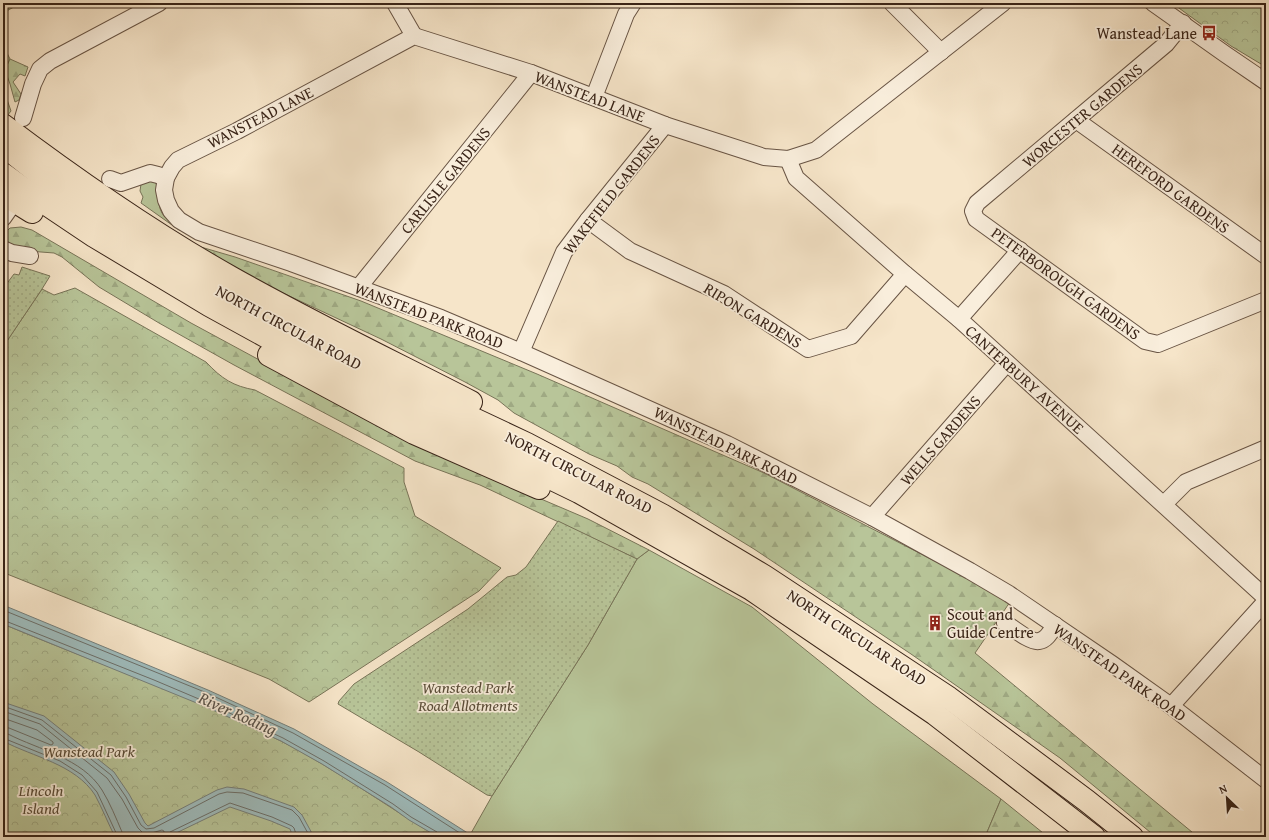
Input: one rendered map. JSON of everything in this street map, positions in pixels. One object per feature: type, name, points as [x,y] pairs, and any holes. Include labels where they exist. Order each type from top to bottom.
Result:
[{"type":"highway","points":[[13,122],[76,179],[126,213],[232,278],[306,318],[526,431],[662,515]]},
{"type":"highway","name":"NORTH CIRCULAR ROAD","points":[[3,145],[34,170],[105,221],[278,323],[376,373],[528,444],[662,515],[764,576],[949,698],[1087,801],[1132,837]]},
{"type":"highway","name":"NORTH CIRCULAR ROAD","points":[[3,174],[94,236],[155,274],[269,338],[427,418],[579,492],[751,589],[935,714],[1094,837]]},
{"type":"highway","points":[[7,204],[209,322],[414,433],[572,503],[640,526]]},
{"type":"street","points":[[13,122],[40,69],[50,61],[159,3]]},
{"type":"street","points":[[395,3],[414,36]]},
{"type":"street","points":[[594,97],[626,14],[633,3]]},
{"type":"street","points":[[892,3],[941,52]]},
{"type":"street","name":"WANSTEAD LANE","points":[[166,178],[178,160],[237,131],[414,36],[531,73],[665,125],[764,156],[788,158],[816,150],[1003,3]]},
{"type":"street","points":[[1153,3],[1266,82]]},
{"type":"street","name":"WORCESTER GARDENS","points":[[977,203],[1166,44],[1183,23]]},
{"type":"street","name":"CARLISLE GARDENS","points":[[359,288],[531,73]]},
{"type":"street","name":"HEREFORD GARDENS","points":[[1076,120],[1266,256]]},
{"type":"street","name":"WAKEFIELD GARDENS","points":[[522,352],[564,252],[665,125]]},
{"type":"street","name":"CANTERBURY AVENUE","points":[[788,158],[796,178],[905,274],[959,319],[1164,504],[1266,600]]},
{"type":"street","points":[[110,179],[121,183],[150,173],[166,178]]},
{"type":"street","name":"WANSTEAD PARK ROAD","points":[[166,178],[164,190],[166,200],[171,211],[179,220],[199,232],[441,318],[522,352],[727,444],[872,517],[1009,594],[1171,706],[1266,780]]},
{"type":"street","name":"PETERBOROUGH GARDENS","points":[[977,203],[972,211],[976,219],[1145,341],[1158,344],[1266,300]]},
{"type":"street","name":"RIPON GARDENS","points":[[588,220],[630,251],[724,294],[808,349],[851,336],[905,274]]},
{"type":"street","points":[[3,249],[12,253],[30,256]]},
{"type":"street","points":[[959,319],[1020,250]]},
{"type":"street","name":"WELLS GARDENS","points":[[872,517],[1007,363]]},
{"type":"street","points":[[1164,504],[1186,482],[1266,448]]},
{"type":"street","points":[[1171,706],[1266,600]]},
{"type":"street","points":[[1005,623],[1032,640],[1040,641],[1047,636],[1054,625]]},
{"type":"green space","points":[[3,3],[21,3],[3,13]]},
{"type":"green space","points":[[1172,3],[1266,3],[1266,67],[1231,46]]},
{"type":"green space","points":[[3,45],[10,59],[5,70],[3,67]]},
{"type":"green space","points":[[10,59],[28,67],[25,76],[20,74],[13,82],[21,94],[19,100],[15,102],[5,70]]},
{"type":"green space","points":[[3,88],[11,111],[7,116],[3,113]]},
{"type":"green space","points":[[154,180],[162,213],[181,230],[141,203],[143,197],[140,191],[141,184]]},
{"type":"green space","points":[[21,227],[32,230],[191,323],[300,382],[527,493],[588,519],[649,550],[637,559],[480,485],[415,461],[234,365],[159,323],[99,287],[62,257],[54,253],[28,251],[11,246],[5,240],[5,233],[10,228]]},
{"type":"green space","points":[[194,245],[235,257],[361,301],[537,374],[764,473],[993,591],[1010,602],[975,653],[1198,837],[1156,837],[1060,758],[911,654],[754,549],[648,484],[632,477],[617,466],[589,454],[514,413],[498,400],[465,382],[381,339],[253,279]]},
{"type":"green space","points":[[22,267],[50,276],[3,347],[3,285],[5,286],[14,274],[19,275]]},
{"type":"green space","points":[[75,288],[206,362],[228,381],[255,390],[404,468],[404,482],[415,516],[501,568],[479,591],[309,702],[269,679],[3,573],[3,347],[42,289],[54,295]]},
{"type":"green space","name":"Wanstead Park Road Allotments","points":[[558,521],[637,559],[588,645],[492,796],[487,795],[419,752],[338,704],[354,684],[468,609],[507,577],[516,575],[526,567]]},
{"type":"green space","points":[[649,550],[752,607],[873,704],[1001,799],[985,837],[474,837],[470,835],[492,796],[588,645],[637,559]]},
{"type":"green space","name":"Wanstead Park","points":[[3,624],[249,725],[323,764],[438,837],[3,837]]},
{"type":"green space","points":[[1001,799],[1048,837],[985,837]]},
{"type":"water","name":"River Roding","points":[[3,605],[208,690],[294,729],[387,782],[474,837],[438,837],[322,764],[281,741],[204,706],[3,624]]},
{"type":"water","points":[[3,702],[44,716],[114,772],[148,826],[217,790],[227,787],[244,789],[294,807],[302,815],[314,837],[293,837],[290,829],[230,807],[172,835],[171,837],[115,837],[95,795],[87,784],[53,762],[3,741]]},
{"type":"place","name":"Wanstead Lane","points":[[1209,33]]},
{"type":"place","name":"Scout and Guide Centre","points":[[935,623]]},
{"type":"park label","name":"Lincoln Island","points":[[41,799]]}]
